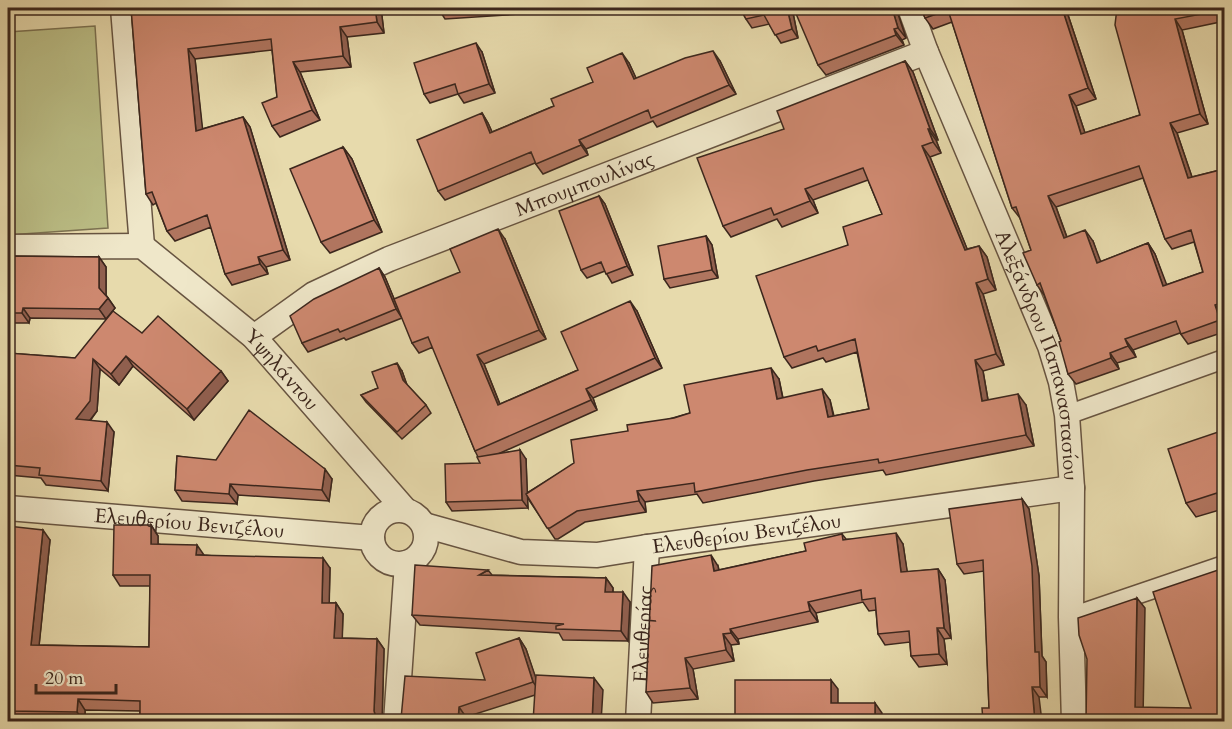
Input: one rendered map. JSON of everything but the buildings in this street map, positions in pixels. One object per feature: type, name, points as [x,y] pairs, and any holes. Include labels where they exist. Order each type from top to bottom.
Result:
[{"type":"street","points":[[8,247],[142,246],[123,8]]},
{"type":"street","name":"Αλεξάνδρου Παπαναστασίου","points":[[910,8],[926,52],[1050,346],[1061,382],[1067,415],[1072,488],[1071,617],[1074,722]]},
{"type":"street","name":"Μπουμπουλίνας","points":[[254,337],[314,294],[389,259],[926,52]]},
{"type":"street","name":"Υψηλάντου","points":[[142,246],[254,337],[405,510]]},
{"type":"street","points":[[1067,415],[1224,359]]},
{"type":"street","name":"Ελευθερίου Βενιζέλου","points":[[424,525],[521,552],[597,555],[1072,488]]},
{"type":"street","name":"Ελευθερίου Βενιζέλου","points":[[8,508],[372,538]]},
{"type":"street","points":[[397,510],[405,510],[414,514],[424,525],[427,534],[426,544],[416,559],[408,563],[396,564],[384,560],[376,551],[372,538],[376,522],[382,516],[397,510]]},
{"type":"street","name":"Ελευθερίας","points":[[638,722],[647,547]]},
{"type":"street","points":[[396,722],[408,563]]},
{"type":"street","points":[[1071,617],[1224,565]]},
{"type":"green space","points":[[95,26],[108,228],[8,235],[8,32]]}]
